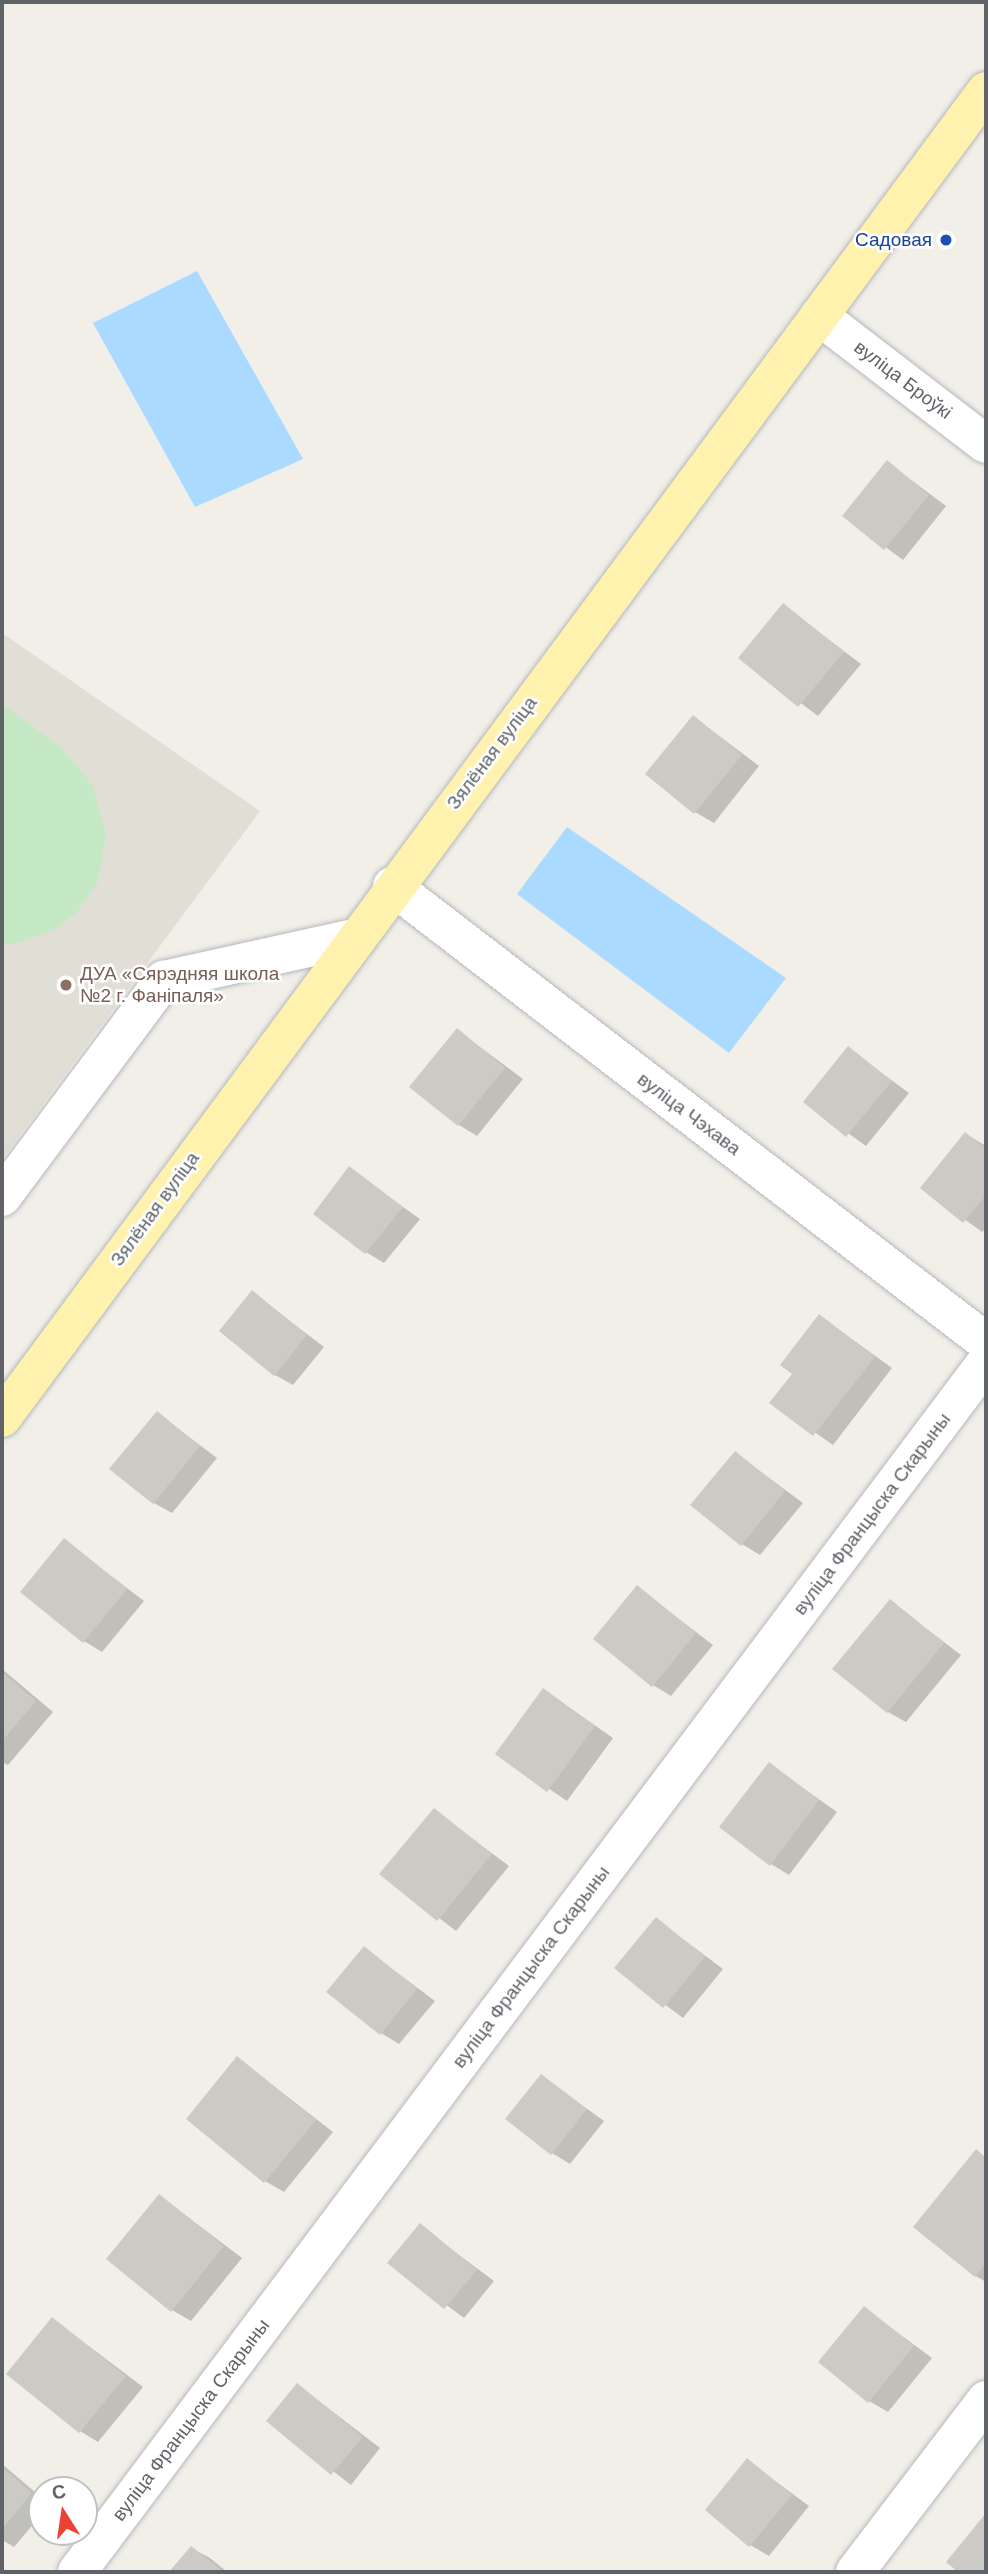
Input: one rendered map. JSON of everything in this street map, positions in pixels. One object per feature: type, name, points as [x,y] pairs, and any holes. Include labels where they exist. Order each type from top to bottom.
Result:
[{"type":"main road","name":"Зялёная вуліца","points":[[2,1418],[392,886],[986,90]]},
{"type":"street","name":"вуліца Броўкі","points":[[819,316],[986,444]]},
{"type":"street","name":"вуліца Чэхава","points":[[392,886],[986,1342]]},
{"type":"street","points":[[2,1197],[164,980],[354,938]]},
{"type":"street","name":"вуліца Францыска Скарыны","points":[[77,2572],[986,1362]]},
{"type":"street","points":[[855,2572],[986,2400]]},
{"type":"shaded area","name":"ДУА «Сярэдняя школа №2 г. Фаніпаля»","points":[[2,633],[260,811],[2,1159]]},
{"type":"green space","points":[[2,704],[59,746],[79,768],[93,787],[106,834],[98,882],[78,911],[57,928],[15,944],[2,944]]},
{"type":"water","points":[[197,271],[303,459],[195,507],[93,323]]},
{"type":"water","points":[[567,827],[786,978],[729,1053],[517,894]]},
{"type":"building","points":[[887,460],[929,495],[884,550],[842,516]]},
{"type":"building","points":[[783,603],[844,652],[798,707],[738,658]]},
{"type":"building","points":[[693,715],[742,755],[694,814],[645,774]]},
{"type":"building","points":[[457,1028],[505,1068],[458,1126],[409,1087]]},
{"type":"building","points":[[848,1046],[892,1081],[846,1137],[803,1102]]},
{"type":"building","points":[[965,1132],[986,1149],[986,1195],[963,1223],[920,1188]]},
{"type":"building","points":[[349,1166],[403,1207],[365,1254],[313,1214]]},
{"type":"building","points":[[252,1290],[307,1335],[274,1376],[219,1331]]},
{"type":"building","points":[[819,1314],[875,1357],[813,1436],[769,1403],[792,1374],[780,1365]]},
{"type":"building","points":[[157,1411],[200,1446],[153,1504],[109,1469]]},
{"type":"building","points":[[735,1451],[785,1491],[741,1546],[690,1505]]},
{"type":"building","points":[[64,1538],[127,1589],[83,1643],[20,1592]]},
{"type":"building","points":[[637,1585],[696,1633],[652,1687],[593,1639]]},
{"type":"building","points":[[890,1599],[944,1643],[887,1713],[832,1669]]},
{"type":"building","points":[[2,1672],[36,1701],[2,1741]]},
{"type":"building","points":[[543,1688],[595,1726],[547,1792],[495,1754]]},
{"type":"building","points":[[769,1762],[819,1800],[770,1866],[719,1827]]},
{"type":"building","points":[[434,1808],[492,1854],[437,1921],[379,1874]]},
{"type":"building","points":[[656,1917],[705,1957],[663,2008],[614,1968]]},
{"type":"building","points":[[364,1946],[417,1989],[380,2035],[326,1992]]},
{"type":"building","points":[[237,2056],[316,2120],[264,2183],[186,2119]]},
{"type":"building","points":[[541,2074],[587,2109],[551,2155],[505,2119]]},
{"type":"building","points":[[976,2149],[986,2158],[986,2263],[975,2277],[913,2227]]},
{"type":"building","points":[[159,2194],[224,2246],[171,2312],[106,2259]]},
{"type":"building","points":[[420,2223],[477,2270],[444,2309],[387,2263]]},
{"type":"building","points":[[864,2306],[914,2346],[868,2403],[818,2362]]},
{"type":"building","points":[[52,2317],[126,2376],[79,2433],[6,2374]]},
{"type":"building","points":[[297,2383],[363,2437],[331,2475],[266,2421]]},
{"type":"building","points":[[747,2458],[792,2495],[749,2547],[705,2510]]},
{"type":"building","points":[[2,2467],[28,2490],[28,2498],[2,2529]]},
{"type":"building","points":[[986,2513],[986,2572],[958,2572],[946,2562]]},
{"type":"building","points":[[191,2546],[224,2572],[169,2572]]},
{"type":"place","name":"Садовая","points":[[946,240]]},
{"type":"place","name":"ДУА «Сярэдняя школа №2 г. Фаніпаля»","points":[[66,985]]}]
